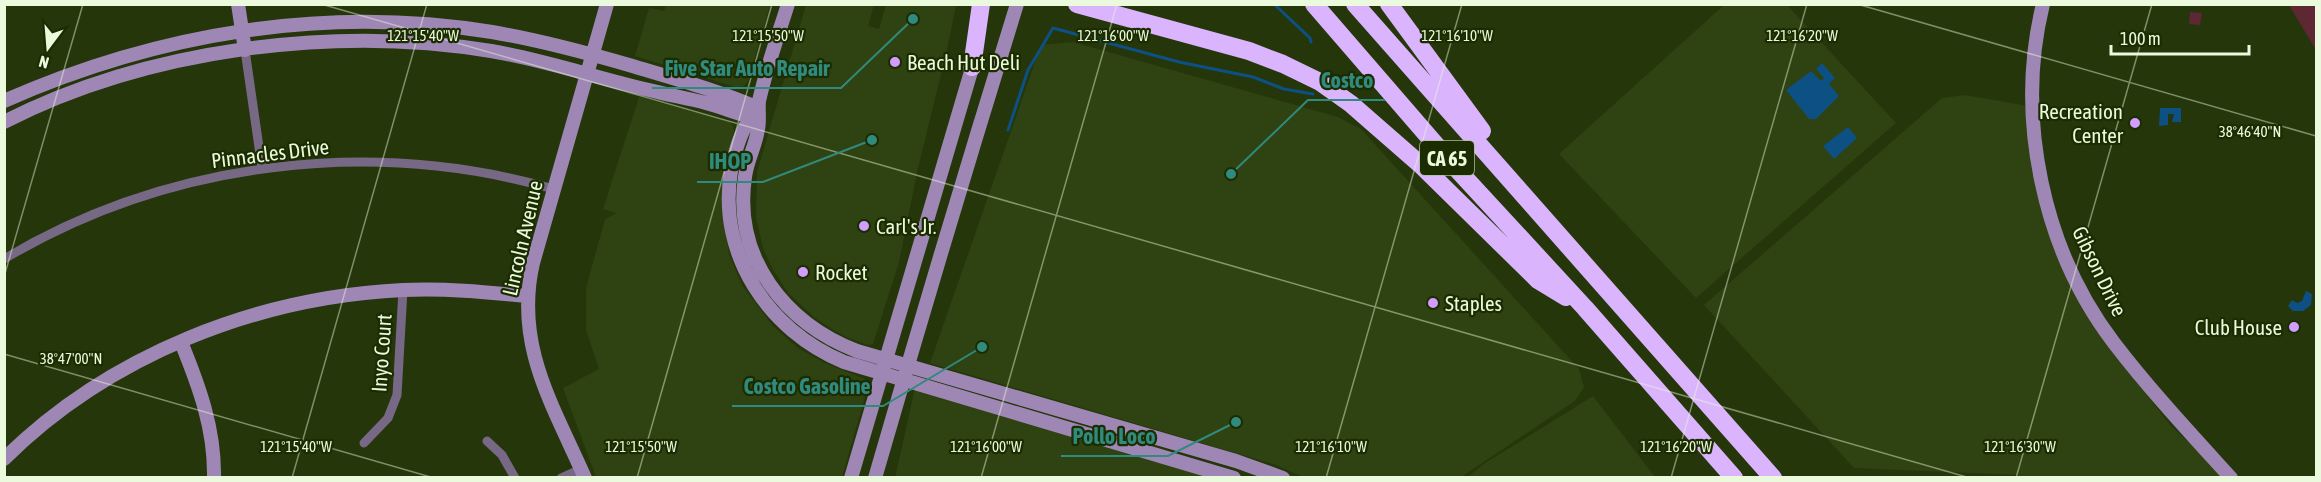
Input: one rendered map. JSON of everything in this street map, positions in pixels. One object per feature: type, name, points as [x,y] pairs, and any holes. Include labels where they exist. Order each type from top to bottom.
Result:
[{"type":"highway","points":[[972,67],[981,4]]},
{"type":"highway","points":[[1077,4],[1249,51],[1320,82],[1351,104],[1422,166],[1538,280],[1585,308]]},
{"type":"highway","name":"CA 65","points":[[1314,4],[1454,166],[1585,308],[1734,477]]},
{"type":"highway","name":"CA 65","points":[[1355,4],[1773,477]]},
{"type":"highway","points":[[1389,4],[1502,157],[1521,190]]},
{"type":"street","points":[[238,4],[262,168]]},
{"type":"street","name":"Lincoln Avenue","points":[[583,473],[535,361],[527,322],[526,296],[533,263],[608,4]]},
{"type":"street","points":[[747,229],[744,204],[745,178],[759,128],[756,115],[788,4]]},
{"type":"street","points":[[851,477],[990,4]]},
{"type":"street","points":[[875,477],[1017,4]]},
{"type":"street","name":"Gibson Drive","points":[[2043,4],[2033,71],[2034,131],[2043,184],[2061,246],[2084,294],[2113,342],[2190,434],[2231,477]]},
{"type":"street","points":[[4,101],[78,70],[115,58],[193,39],[242,31],[333,22],[406,22],[538,40],[740,100],[756,115]]},
{"type":"street","points":[[4,122],[85,88],[197,58],[245,50],[334,41],[405,42],[489,51],[534,59],[650,91],[681,96],[756,115]]},
{"type":"street","points":[[756,115],[744,126],[733,158],[729,196],[736,249],[755,289],[766,306],[794,333],[813,347],[844,362],[881,374],[905,374],[974,384],[1283,477]]},
{"type":"street","name":"Pinnacles Drive","points":[[4,259],[95,213],[192,182],[262,168],[351,161],[412,163],[485,172],[554,189]]},
{"type":"street","points":[[729,196],[735,200],[758,263],[768,282],[780,300],[803,322]]},
{"type":"street","points":[[4,459],[51,418],[85,393],[149,356],[251,316],[344,296],[403,290],[458,290],[526,296]]},
{"type":"street","name":"Inyo Court","points":[[364,443],[388,418],[398,395],[403,290]]},
{"type":"street","points":[[766,306],[774,305],[839,344],[885,360],[905,374],[1003,410],[1234,477]]},
{"type":"street","points":[[181,342],[207,413],[214,477]]},
{"type":"street","points":[[1003,410],[1008,394]]},
{"type":"street","points":[[487,441],[502,455],[515,477]]},
{"type":"street","points":[[561,477],[583,473]]},
{"type":"shaded area","points":[[666,5],[770,5],[748,81],[744,86],[738,88],[635,56],[649,8],[664,11]]},
{"type":"shaded area","points":[[806,5],[874,5],[868,26],[879,29],[886,5],[956,5],[918,168],[899,262],[873,344],[868,345],[848,338],[815,318],[788,293],[772,268],[763,248],[756,217],[757,172]]},
{"type":"shaded area","points":[[1724,5],[1787,5],[1896,123],[1696,298],[1559,154]]},
{"type":"shaded area","points":[[2289,5],[2316,5],[2316,50]]},
{"type":"shaded area","points":[[2190,12],[2202,13],[2200,25],[2189,24]]},
{"type":"shaded area","points":[[1073,42],[1338,117],[1361,129],[1579,369],[1584,387],[1575,401],[1461,477],[1303,477],[1276,465],[930,363],[1041,45]]},
{"type":"shaded area","points":[[1965,95],[2028,106],[2043,205],[2087,316],[2170,425],[2227,477],[2020,478],[2018,475],[1854,468],[1704,305],[1942,98]]},
{"type":"shaded area","points":[[639,97],[730,122],[733,126],[734,131],[722,182],[723,211],[729,254],[742,285],[773,326],[798,348],[825,363],[865,379],[868,387],[842,477],[596,477],[563,388],[599,369],[586,330],[586,288],[605,219],[617,213],[603,209]]},
{"type":"shaded area","points":[[915,388],[1221,478],[895,478]]},
{"type":"shaded area","points":[[1593,396],[1655,477],[1468,477],[1482,465]]},
{"type":"water","points":[[1822,63],[1835,78],[1829,84],[1839,96],[1816,119],[1809,119],[1786,90],[1811,71],[1821,81],[1824,78],[1816,69]]},
{"type":"water","points":[[2160,108],[2181,108],[2181,122],[2172,122],[2174,114],[2168,114],[2168,125],[2159,126]]},
{"type":"water","points":[[1848,127],[1857,138],[1834,159],[1823,146]]},
{"type":"water","points":[[2306,291],[2312,294],[2311,305],[2303,311],[2293,311],[2288,306],[2292,300],[2297,303],[2302,301]]},
{"type":"waterway","points":[[1274,4],[1310,38],[1311,42]]},
{"type":"waterway","points":[[1008,130],[1028,70],[1053,28],[1179,62],[1253,77],[1284,89],[1313,94]]},
{"type":"place","name":"Five Star Auto Repair","points":[[913,19]]},
{"type":"place","name":"Beach Hut Deli","points":[[895,62]]},
{"type":"place","name":"Recreation Center","points":[[2135,123]]},
{"type":"place","name":"IHOP","points":[[872,140]]},
{"type":"place","name":"Costco","points":[[1231,174]]},
{"type":"place","name":"Carl's Jr.","points":[[864,226]]},
{"type":"place","name":"Rocket","points":[[803,272]]},
{"type":"place","name":"Staples","points":[[1433,303]]},
{"type":"place","name":"Club House","points":[[2294,327]]},
{"type":"place","name":"Costco Gasoline","points":[[982,347]]},
{"type":"place","name":"Pollo Loco","points":[[1236,422]]}]
